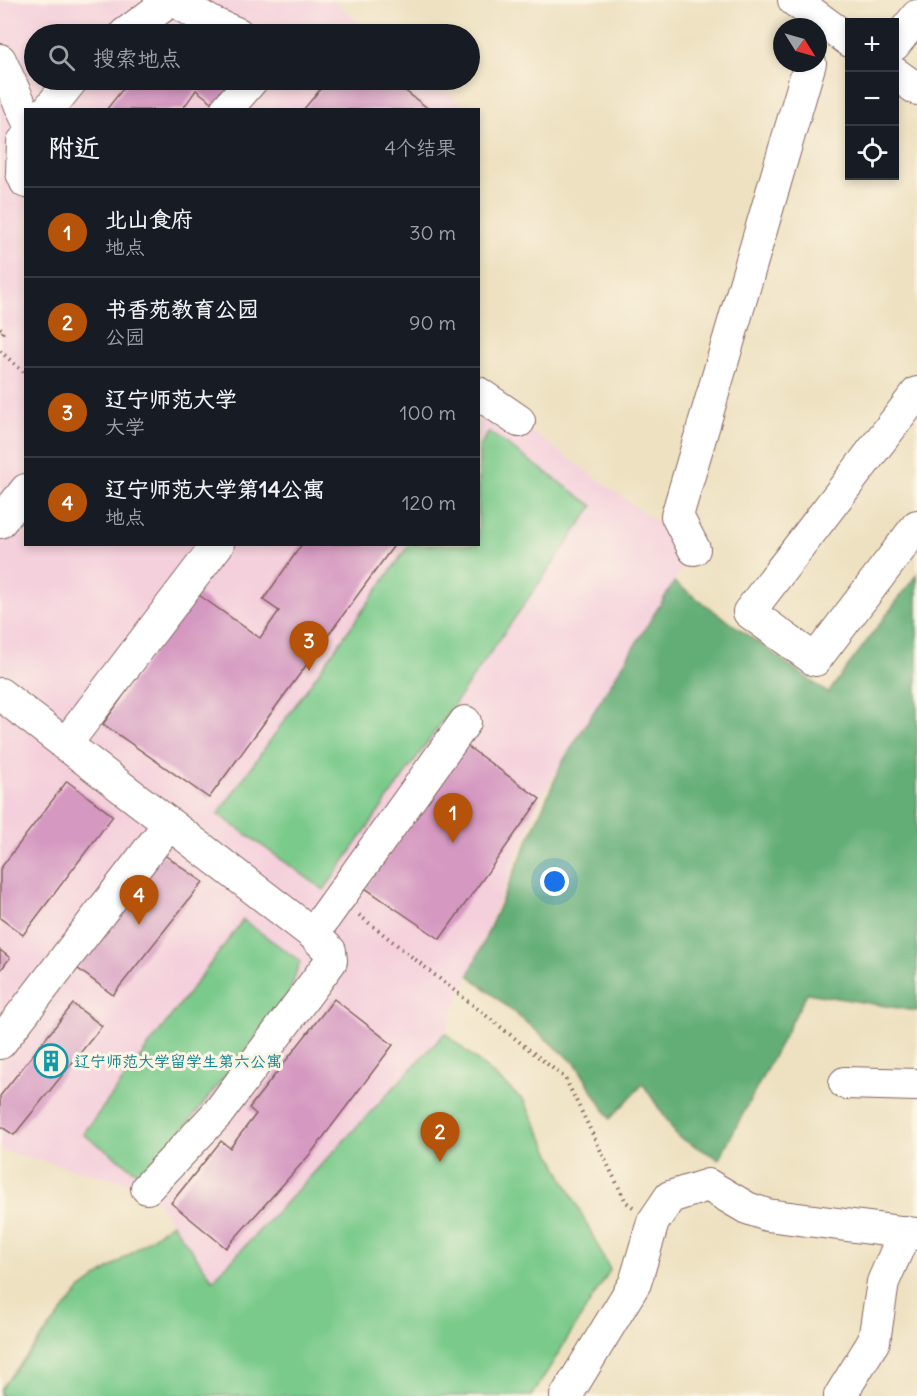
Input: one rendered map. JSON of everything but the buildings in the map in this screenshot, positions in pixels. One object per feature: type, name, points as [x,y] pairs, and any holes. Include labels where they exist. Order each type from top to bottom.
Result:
[{"type":"street","points":[[139,24],[173,0],[214,24]]},
{"type":"street","points":[[794,0],[810,18]]},
{"type":"street","points":[[899,39],[917,16]]},
{"type":"street","points":[[827,32],[845,39]]},
{"type":"street","points":[[0,60],[19,137],[24,178]]},
{"type":"street","points":[[694,549],[677,516],[807,72]]},
{"type":"street","points":[[899,76],[917,88]]},
{"type":"street","points":[[50,108],[64,90]]},
{"type":"street","points":[[228,108],[243,90]]},
{"type":"street","points":[[917,393],[749,612],[815,660],[917,526]]},
{"type":"street","points":[[480,394],[519,421]]},
{"type":"street","points":[[0,522],[24,492]]},
{"type":"street","points":[[65,746],[216,546]]},
{"type":"street","points":[[0,694],[313,934],[330,951],[331,961],[218,1113],[147,1188]]},
{"type":"street","points":[[313,934],[465,722]]},
{"type":"street","points":[[0,1043],[169,825]]},
{"type":"street","points":[[845,1083],[917,1085]]},
{"type":"street","points":[[566,1396],[635,1283],[653,1222],[670,1197],[708,1185],[747,1208],[767,1215],[911,1233],[883,1282],[874,1341],[840,1396]]},
{"type":"path","points":[[0,328],[4,331],[0,336]]},
{"type":"path","points":[[0,351],[24,372]]},
{"type":"path","points":[[338,899],[566,1078],[626,1202],[653,1222]]},
{"type":"shaded area","points":[[0,0],[331,0],[362,24],[24,24],[24,90],[444,90],[468,108],[24,108],[24,546],[480,546],[480,394],[694,549],[540,799],[445,1033],[213,1281],[147,1188],[0,1150]]},
{"type":"green space","points":[[489,432],[593,506],[324,890],[218,814],[408,546],[480,546],[480,446]]},
{"type":"green space","points":[[917,574],[917,1011],[807,993],[719,1159],[678,1137],[643,1084],[610,1119],[576,1064],[469,975],[563,761],[674,582],[828,693]]},
{"type":"green space","points":[[243,920],[300,961],[289,994],[189,1122],[140,1174],[83,1134]]},
{"type":"green space","points":[[445,1033],[524,1101],[610,1270],[532,1396],[0,1396],[0,1389],[80,1290],[172,1223],[213,1280]]},
{"type":"place","name":"辽宁师范大学","points":[[309,671]]},
{"type":"place","name":"北山食府","points":[[453,843]]},
{"type":"place","name":"辽宁师范大学第14公寓","points":[[139,925]]},
{"type":"place","name":"辽宁师范大学留学生第六公寓","points":[[51,1061]]},
{"type":"place","name":"书香苑教育公园","points":[[440,1162]]}]
